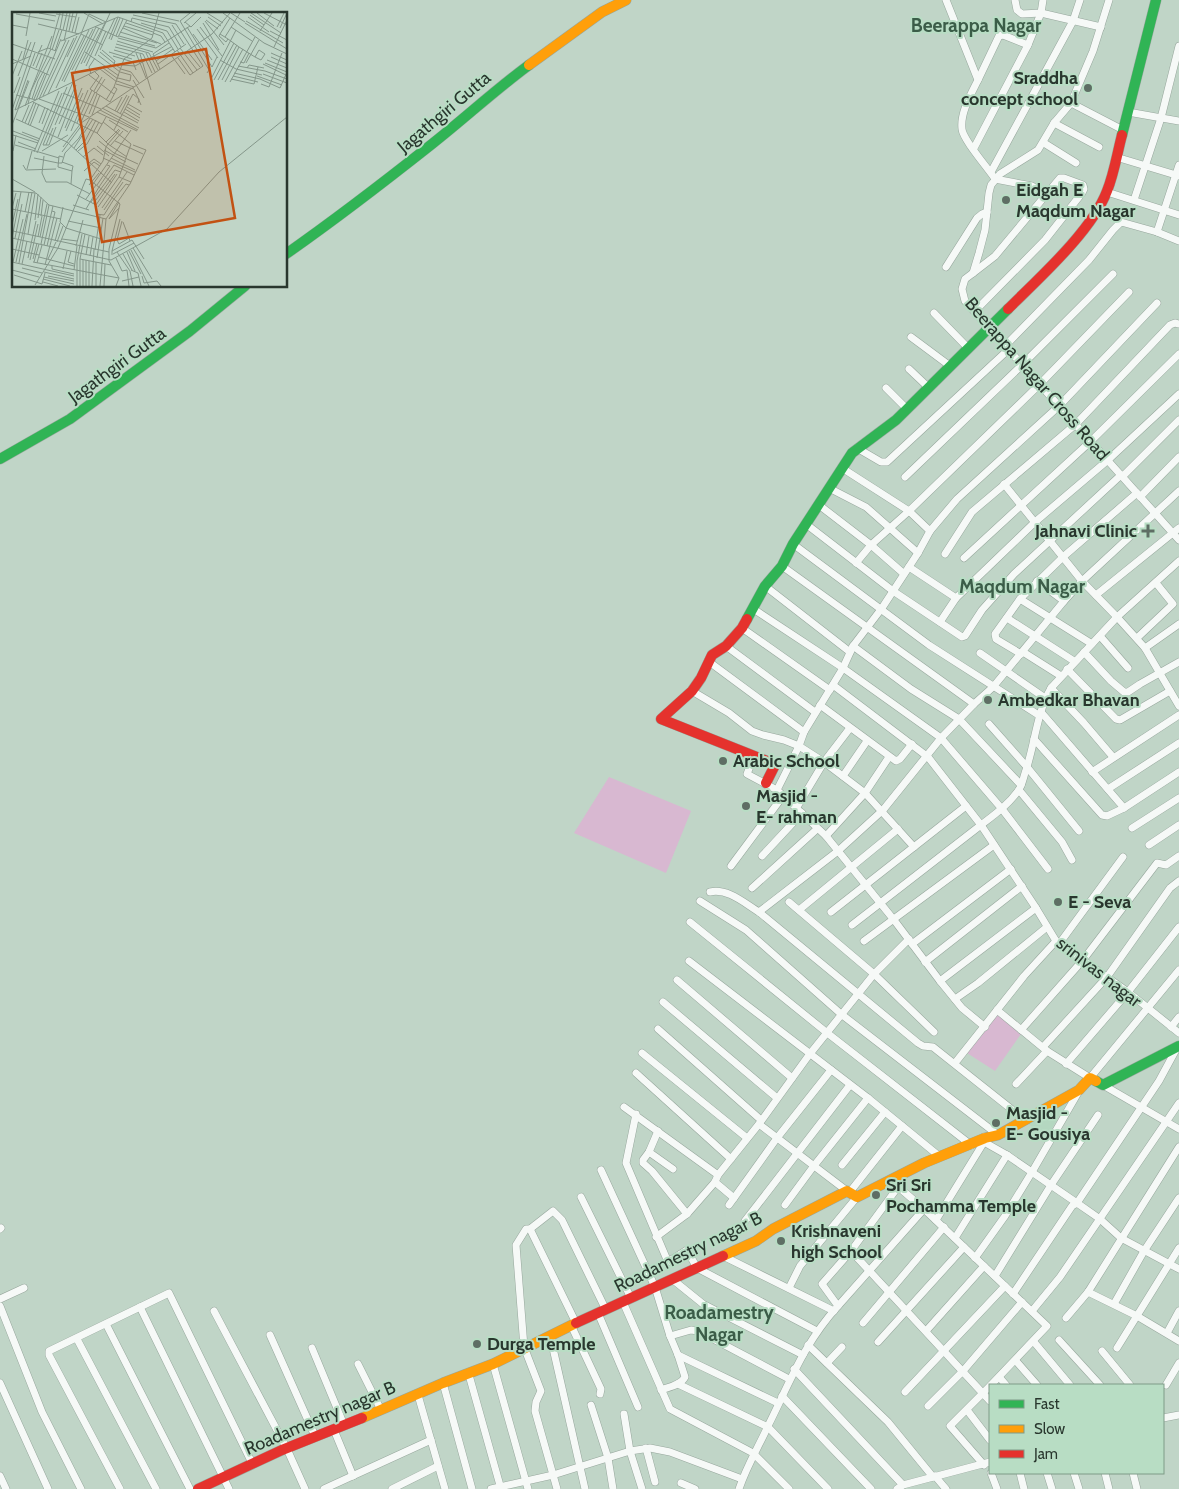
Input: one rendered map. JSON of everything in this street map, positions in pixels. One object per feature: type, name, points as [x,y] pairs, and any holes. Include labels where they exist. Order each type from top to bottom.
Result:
[{"type":"street","name":"Jagathgiri Gutta","points":[[288,253],[340,216],[433,143],[498,87],[602,12],[626,0]]},
{"type":"street","points":[[946,0],[978,80]]},
{"type":"street","points":[[1015,0],[1019,13],[1041,13],[1101,28]]},
{"type":"street","points":[[974,148],[1028,45],[1041,13],[1043,0]]},
{"type":"street","name":"Beerappa Nagar Cross Road","points":[[1080,0],[1073,21],[993,176],[983,240],[973,273],[965,279],[962,288],[963,295],[965,301],[1179,540]]},
{"type":"street","points":[[993,176],[1033,154],[1044,143],[1054,123],[1071,103],[1101,28],[1109,0]]},
{"type":"street","points":[[766,783],[774,765],[662,720],[692,691],[701,678],[708,661],[716,651],[726,646],[742,628],[765,586],[782,566],[793,544],[857,448],[896,420],[1074,241],[1089,223],[1107,192],[1156,0]]},
{"type":"street","points":[[1028,45],[1003,35],[999,36],[965,107],[962,129],[966,139],[993,176],[1032,186],[1046,194]]},
{"type":"street","points":[[1134,200],[1161,118],[1179,46]]},
{"type":"street","points":[[1071,103],[1123,130]]},
{"type":"street","points":[[1128,112],[1179,121]]},
{"type":"street","points":[[1054,123],[1099,147]]},
{"type":"street","points":[[1044,143],[1076,163]]},
{"type":"street","points":[[1116,157],[1178,176]]},
{"type":"street","points":[[1157,232],[1178,176],[1179,164]]},
{"type":"street","points":[[973,273],[995,256],[1060,178],[1082,185],[1084,189],[1045,240],[975,311]]},
{"type":"street","points":[[1107,192],[1179,215]]},
{"type":"street","points":[[946,267],[977,218],[987,212]]},
{"type":"street","points":[[857,448],[881,462],[887,462],[1007,347],[1089,260],[1121,222],[1127,222],[1179,241]]},
{"type":"street","points":[[906,477],[1113,274]]},
{"type":"street","name":"Jagathgiri Gutta","points":[[0,459],[70,419],[190,331],[243,288]]},
{"type":"street","points":[[856,563],[889,527],[909,511],[1040,384],[1129,292]]},
{"type":"street","points":[[777,790],[804,732],[844,668],[852,649],[866,626],[882,608],[930,531],[958,499],[1060,406],[1157,303]]},
{"type":"street","points":[[934,313],[968,348]]},
{"type":"street","points":[[945,554],[972,512],[1076,424],[1170,325],[1179,324]]},
{"type":"street","points":[[911,337],[950,366]]},
{"type":"street","points":[[964,558],[1091,441],[1179,354]]},
{"type":"street","points":[[909,369],[928,388]]},
{"type":"street","points":[[886,388],[907,409]]},
{"type":"street","points":[[940,622],[956,598],[1035,522],[1108,460],[1179,394]]},
{"type":"street","points":[[806,524],[893,591],[958,636],[965,636],[982,610],[1014,574],[1122,476],[1179,420]]},
{"type":"street","points":[[1061,676],[996,639],[995,634],[1020,599],[1038,581],[1063,557],[1139,495],[1179,457]]},
{"type":"street","points":[[842,468],[909,511],[930,531]]},
{"type":"street","points":[[1004,484],[1082,581],[1118,617],[1145,648],[1174,694],[1179,706]]},
{"type":"street","points":[[829,488],[866,507],[918,553]]},
{"type":"street","points":[[759,912],[838,851],[883,810],[928,757],[941,738],[993,687],[1082,581],[1179,491]]},
{"type":"street","points":[[819,505],[906,570],[956,598]]},
{"type":"street","points":[[1096,595],[1179,528]]},
{"type":"street","points":[[793,544],[882,608],[929,645],[993,687],[1040,714],[1124,808]]},
{"type":"street","points":[[852,925],[1002,809],[1020,788],[1040,714],[1045,698],[1051,688],[1074,661],[1118,617],[1179,561]]},
{"type":"street","points":[[782,566],[974,704]]},
{"type":"street","points":[[1038,581],[1064,601]]},
{"type":"street","points":[[1136,638],[1176,602],[1156,583]]},
{"type":"street","points":[[765,586],[911,690],[959,719],[1020,788],[1062,842],[1072,860]]},
{"type":"street","points":[[1020,599],[1092,644]]},
{"type":"street","points":[[752,608],[844,668],[941,738],[1002,809],[1048,869]]},
{"type":"street","points":[[1007,618],[1074,661]]},
{"type":"street","points":[[1145,648],[1179,624]]},
{"type":"street","name":"srinivas nagar","points":[[742,628],[832,688],[928,757],[981,825],[1057,942],[1128,992],[1179,1033]]},
{"type":"street","points":[[1100,636],[1128,668]]},
{"type":"street","points":[[726,646],[815,712]]},
{"type":"street","points":[[1084,652],[1111,682],[1124,692],[1128,692],[1179,662]]},
{"type":"street","points":[[980,653],[1045,698]]},
{"type":"street","points":[[708,661],[804,732]]},
{"type":"street","points":[[1067,669],[1116,719],[1120,720],[1174,694]]},
{"type":"street","points":[[1051,688],[1113,757]]},
{"type":"street","points":[[692,691],[729,713],[752,731],[799,746],[824,762],[865,793],[883,810],[914,847]]},
{"type":"street","points":[[820,705],[889,757],[898,761],[912,744]]},
{"type":"street","points":[[1092,772],[1179,715]]},
{"type":"street","points":[[989,724],[1079,831]]},
{"type":"street","points":[[762,856],[799,810],[824,762],[850,728]]},
{"type":"street","points":[[1034,739],[1102,815],[1107,816],[1124,808],[1179,772]]},
{"type":"street","points":[[843,776],[867,741]]},
{"type":"street","points":[[1108,789],[1179,743]]},
{"type":"street","points":[[754,756],[747,774],[777,790],[826,836],[962,1008],[985,1027]]},
{"type":"street","points":[[826,836],[865,793],[889,757]]},
{"type":"street","points":[[731,866],[783,796]]},
{"type":"street","points":[[1132,828],[1179,798]]},
{"type":"street","points":[[831,912],[966,806]]},
{"type":"street","points":[[1148,845],[1179,825]]},
{"type":"street","points":[[752,888],[817,829]]},
{"type":"street","points":[[800,910],[898,829]]},
{"type":"street","points":[[864,941],[994,845]]},
{"type":"street","points":[[1022,1030],[1083,960],[1157,863],[1166,865],[1179,856]]},
{"type":"street","points":[[955,1063],[997,1010],[1057,942],[1123,857]]},
{"type":"street","points":[[656,1237],[688,1214],[760,1122],[826,1032],[874,974],[911,942],[1011,869]]},
{"type":"street","points":[[1016,1084],[1107,977],[1170,888],[1179,881]]},
{"type":"street","points":[[925,962],[1022,886]]},
{"type":"street","points":[[710,892],[718,890],[736,897],[759,912],[918,1043],[933,1047],[1025,1120]]},
{"type":"street","points":[[700,900],[746,930],[842,1014],[998,1135]]},
{"type":"street","points":[[789,902],[874,974],[934,1032]]},
{"type":"street","points":[[940,981],[1036,908]]},
{"type":"street","points":[[690,922],[826,1032],[971,1145]]},
{"type":"street","points":[[1066,1064],[1128,992],[1179,926]]},
{"type":"street","points":[[955,999],[978,983],[1047,927]]},
{"type":"street","points":[[689,961],[809,1055],[886,1112],[938,1156]]},
{"type":"street","points":[[1090,1078],[1179,970]]},
{"type":"street","points":[[678,980],[792,1078]]},
{"type":"street","points":[[663,1002],[777,1098]]},
{"type":"street","points":[[997,1010],[1066,1064],[1179,1129]]},
{"type":"street","points":[[1171,1028],[1179,1017]]},
{"type":"street","points":[[658,1029],[777,1138],[813,1167],[851,1193]]},
{"type":"street","points":[[1103,1085],[1179,1046]]},
{"type":"street","points":[[1013,1294],[1142,1107],[1179,1046]]},
{"type":"street","points":[[642,1053],[747,1138]]},
{"type":"street","points":[[624,1107],[658,1131],[716,1179],[731,1202],[777,1138],[831,1070]]},
{"type":"street","points":[[636,1073],[731,1159]]},
{"type":"street","name":"Roadamestry nagar B","points":[[198,1489],[315,1436],[334,1430],[443,1383],[469,1375],[524,1347],[756,1241],[773,1229],[851,1193],[938,1156],[998,1135],[1079,1090],[1090,1078]]},
{"type":"street","points":[[745,1222],[850,1085]]},
{"type":"street","points":[[975,1258],[1005,1216],[1079,1090]]},
{"type":"street","points":[[785,1205],[868,1098]]},
{"type":"street","points":[[1032,1312],[1060,1277],[1179,1103]]},
{"type":"street","points":[[842,1165],[886,1112]]},
{"type":"street","points":[[636,1114],[626,1163],[668,1262],[687,1250],[697,1268],[816,1331]]},
{"type":"street","points":[[995,1276],[1051,1185],[1098,1115]]},
{"type":"street","points":[[789,1288],[800,1266],[851,1193],[902,1126]]},
{"type":"street","points":[[658,1131],[643,1163],[688,1214]]},
{"type":"street","points":[[936,1220],[984,1140],[1100,1219],[1122,1238],[1179,1269]]},
{"type":"street","points":[[1066,1318],[1088,1292],[1179,1147]]},
{"type":"street","points":[[649,1152],[673,1169]]},
{"type":"street","points":[[955,1238],[1007,1155]]},
{"type":"street","points":[[601,1170],[655,1287],[685,1377],[678,1384],[661,1390]]},
{"type":"street","points":[[889,1178],[1048,1326],[993,1384]]},
{"type":"street","points":[[836,1308],[822,1284],[851,1251],[898,1186]]},
{"type":"street","points":[[581,1197],[627,1300],[670,1409],[753,1453],[789,1489]]},
{"type":"street","points":[[1114,1304],[1144,1251],[1179,1198]]},
{"type":"street","points":[[739,1489],[753,1453],[768,1427],[794,1369],[816,1331],[924,1209]]},
{"type":"street","points":[[557,1489],[535,1411],[536,1402],[541,1391],[524,1347],[516,1245],[526,1229],[530,1229],[553,1211],[562,1220],[602,1311],[638,1406]]},
{"type":"street","points":[[863,1323],[944,1228]]},
{"type":"street","points":[[530,1229],[574,1324],[601,1389],[600,1394]]},
{"type":"street","points":[[878,1342],[964,1247]]},
{"type":"street","points":[[1118,1348],[1179,1248]]},
{"type":"street","points":[[851,1251],[989,1399]]},
{"type":"street","points":[[723,1256],[836,1308]]},
{"type":"street","points":[[926,1331],[984,1266]]},
{"type":"street","points":[[672,1280],[703,1304],[803,1355]]},
{"type":"street","points":[[905,1392],[1005,1286]]},
{"type":"street","points":[[0,1299],[24,1288]]},
{"type":"street","points":[[1088,1292],[1137,1316],[1179,1341]]},
{"type":"street","points":[[120,1489],[50,1360],[50,1351],[169,1293],[252,1463]]},
{"type":"street","points":[[928,1406],[963,1371],[1022,1302]]},
{"type":"street","points":[[0,1306],[42,1412],[81,1489]]},
{"type":"street","points":[[140,1307],[229,1489]]},
{"type":"street","points":[[1167,1333],[1179,1311]]},
{"type":"street","points":[[214,1312],[287,1449],[305,1489]]},
{"type":"street","points":[[106,1324],[190,1489]]},
{"type":"street","points":[[670,1336],[691,1330],[698,1331],[790,1379]]},
{"type":"street","points":[[270,1334],[315,1436]]},
{"type":"street","points":[[550,1335],[585,1489]]},
{"type":"street","points":[[76,1339],[156,1489]]},
{"type":"street","points":[[1059,1340],[1099,1384]]},
{"type":"street","points":[[1034,1342],[1069,1384]]},
{"type":"street","points":[[808,1345],[888,1422],[946,1489]]},
{"type":"street","points":[[828,1363],[842,1347]]},
{"type":"street","points":[[312,1348],[344,1425]]},
{"type":"street","points":[[1102,1351],[1129,1384]]},
{"type":"street","points":[[678,1355],[780,1400],[868,1488]]},
{"type":"street","points":[[1016,1361],[1036,1384]]},
{"type":"street","points":[[1166,1385],[1179,1363]]},
{"type":"street","points":[[358,1364],[381,1410]]},
{"type":"street","points":[[493,1364],[528,1489]]},
{"type":"street","points":[[794,1369],[905,1487],[934,1477],[989,1466]]},
{"type":"street","points":[[469,1375],[500,1488]]},
{"type":"street","points":[[1000,1378],[1005,1384]]},
{"type":"street","points":[[0,1383],[48,1489]]},
{"type":"street","points":[[443,1383],[472,1489]]},
{"type":"street","points":[[678,1384],[768,1427],[828,1489]]},
{"type":"street","points":[[989,1388],[950,1426],[989,1466]]},
{"type":"street","points":[[418,1395],[445,1489]]},
{"type":"street","points":[[591,1405],[608,1458],[613,1489]]},
{"type":"street","points":[[967,1410],[989,1439]]},
{"type":"street","points":[[624,1414],[630,1451],[642,1489]]},
{"type":"street","points":[[1164,1418],[1179,1415]]},
{"type":"street","points":[[334,1430],[353,1476]]},
{"type":"street","points":[[324,1489],[431,1440]]},
{"type":"street","points":[[491,1489],[553,1475],[630,1451],[646,1448],[670,1452],[742,1479]]},
{"type":"street","points":[[646,1448],[655,1482]]},
{"type":"street","points":[[392,1489],[438,1466]]},
{"type":"street","points":[[991,1474],[996,1489]]},
{"type":"street","points":[[1020,1474],[1024,1489]]},
{"type":"street","points":[[1047,1474],[1052,1489]]},
{"type":"street","points":[[1074,1474],[1079,1489]]},
{"type":"street","points":[[1105,1474],[1109,1489]]},
{"type":"street","points":[[1133,1474],[1137,1489]]},
{"type":"street","points":[[0,1476],[6,1489]]},
{"type":"street","points":[[681,1483],[695,1489]]},
{"type":"shaded area","points":[[609,777],[691,811],[666,873],[574,833]]},
{"type":"shaded area","points":[[998,1014],[1021,1034],[995,1071],[967,1053]]},
{"type":"shaded area","points":[[1066,1104],[1048,1135],[1024,1122]]},
{"type":"traffic: fast","points":[[1122,135],[1156,0]]},
{"type":"traffic: fast","points":[[288,253],[396,172],[529,65]]},
{"type":"traffic: fast","points":[[0,459],[70,419],[190,331],[243,288]]},
{"type":"traffic: fast","points":[[747,619],[765,586],[782,566],[793,544],[852,453],[896,420],[1008,309]]},
{"type":"traffic: fast","points":[[1096,1081],[1103,1085],[1179,1046]]},
{"type":"traffic: slow","points":[[529,65],[602,12],[626,0]]},
{"type":"traffic: slow","points":[[723,1256],[756,1241],[773,1229],[847,1191],[857,1197],[924,1163],[985,1138],[998,1135],[1079,1090],[1090,1078],[1096,1081]]},
{"type":"traffic: slow","points":[[362,1418],[493,1364],[576,1323]]},
{"type":"traffic: jam","points":[[1008,309],[1063,254],[1100,206],[1114,171],[1122,135]]},
{"type":"traffic: jam","points":[[747,619],[742,628],[726,646],[712,655],[701,678],[692,691],[661,719],[772,763],[774,767],[766,783]]},
{"type":"traffic: jam","points":[[576,1323],[723,1256]]},
{"type":"traffic: jam","points":[[198,1489],[282,1450],[362,1418]]},
{"type":"place","name":"Sraddha concept school","points":[[1088,88]]},
{"type":"place","name":"Eidgah E Maqdum Nagar","points":[[1006,200]]},
{"type":"place","name":"Jahnavi Clinic","points":[[1148,531]]},
{"type":"place","name":"Ambedkar Bhavan","points":[[988,700]]},
{"type":"place","name":"Arabic School","points":[[723,761]]},
{"type":"place","name":"Masjid - E- rahman","points":[[746,806]]},
{"type":"place","name":"E - Seva","points":[[1058,902]]},
{"type":"place","name":"Masjid - E- Gousiya","points":[[996,1123]]},
{"type":"place","name":"Sri Sri Pochamma Temple","points":[[876,1195]]},
{"type":"place","name":"Krishnaveni high School","points":[[781,1241]]},
{"type":"place","name":"Durga Temple","points":[[477,1344]]},
{"type":"district","name":"Beerappa Nagar","points":[[976,25]]},
{"type":"district","name":"Maqdum Nagar","points":[[1022,586]]},
{"type":"district","name":"Roadamestry Nagar","points":[[719,1323]]}]
